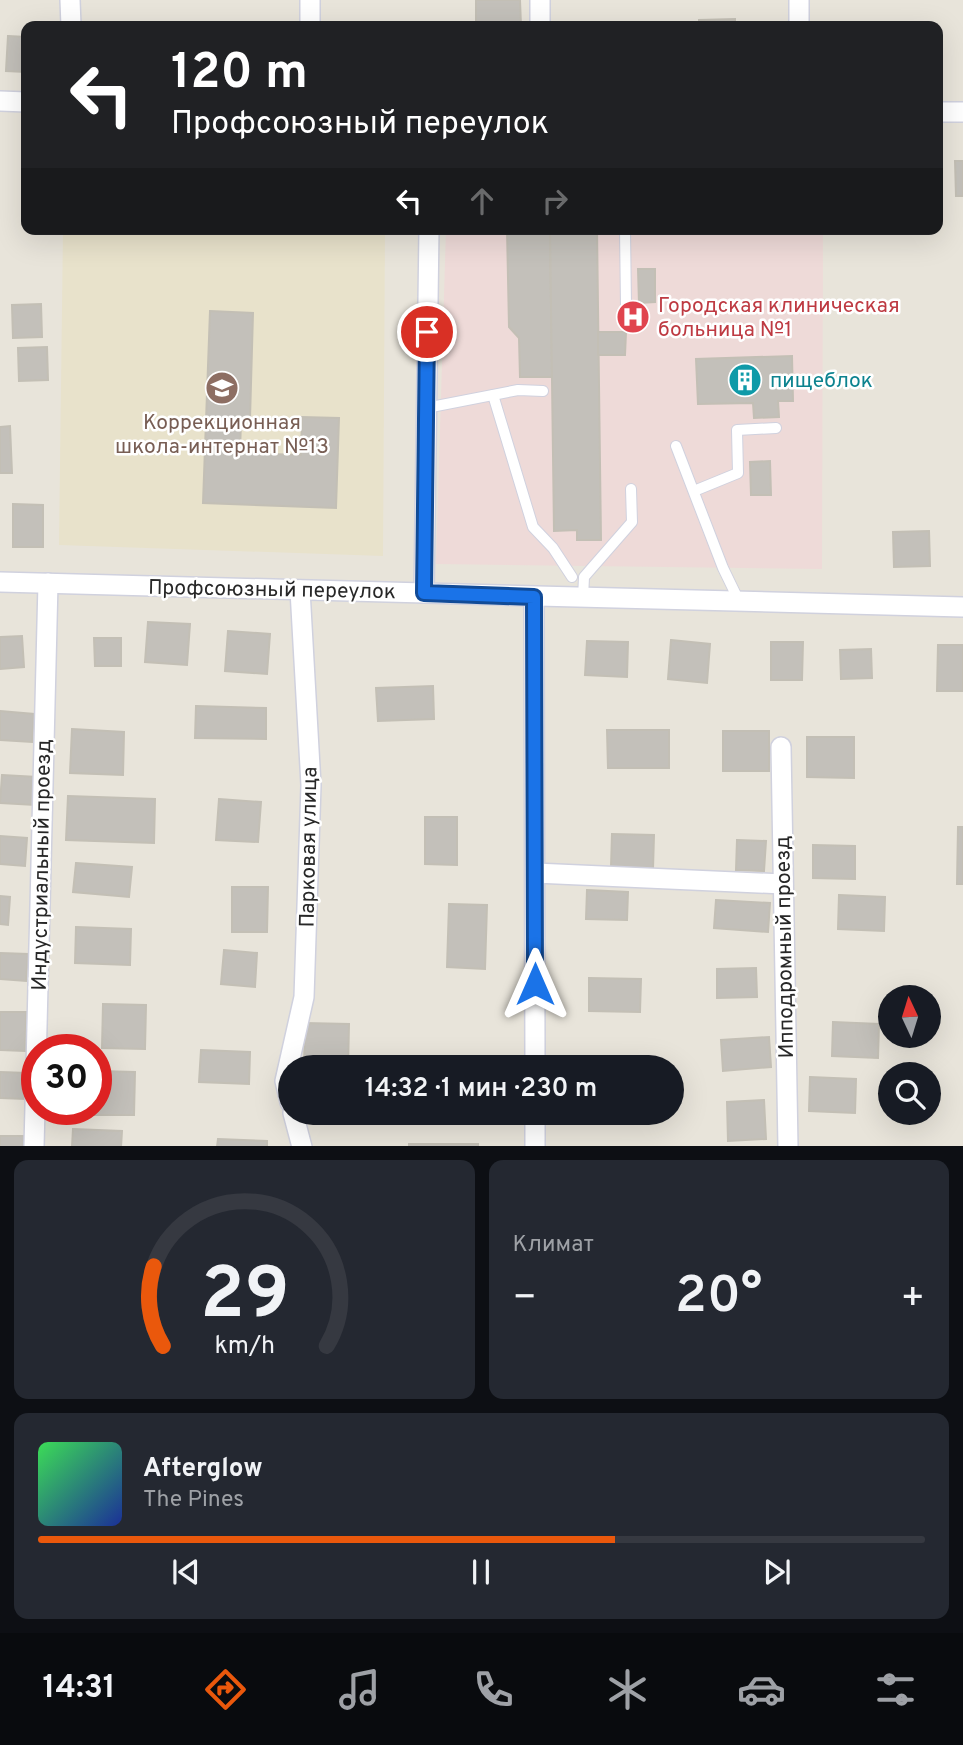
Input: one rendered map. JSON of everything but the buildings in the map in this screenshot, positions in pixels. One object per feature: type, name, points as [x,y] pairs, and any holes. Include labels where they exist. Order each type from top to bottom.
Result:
[{"type":"street","points":[[70,0],[71,21]]},
{"type":"street","points":[[310,0],[310,21]]},
{"type":"street","points":[[540,0],[540,21]]},
{"type":"street","points":[[799,0],[799,21]]},
{"type":"street","points":[[0,101],[21,102]]},
{"type":"street","points":[[943,112],[963,112]]},
{"type":"street","points":[[424,593],[429,235]]},
{"type":"street","name":"Профсоюзный переулок","points":[[0,582],[963,607]]},
{"type":"street","name":"Индустриальный проезд","points":[[34,1146],[48,583]]},
{"type":"street","name":"Парковая улица","points":[[291,1055],[304,997],[311,785],[300,590]]},
{"type":"street","points":[[534,597],[535,1055]]},
{"type":"street","name":"Ипподромный проезд","points":[[781,747],[788,1146]]},
{"type":"street","points":[[535,873],[783,884]]},
{"type":"street","points":[[296,1125],[302,1146]]},
{"type":"street","points":[[535,1125],[535,1146]]},
{"type":"lane","points":[[625,235],[626,307]]},
{"type":"lane","points":[[426,408],[518,390],[543,391]]},
{"type":"lane","points":[[493,395],[533,527],[553,548],[572,577]]},
{"type":"lane","points":[[694,491],[738,473],[737,430],[776,428]]},
{"type":"lane","points":[[676,446],[723,568],[739,602]]},
{"type":"lane","points":[[583,598],[584,577],[632,522],[631,489]]},
{"type":"shaded area","name":"Коррекционная школа-интернат №13","points":[[63,235],[385,235],[383,556],[59,545]]},
{"type":"shaded area","name":"Городская клиническая больница №1","points":[[446,235],[823,235],[822,569],[436,564]]},
{"type":"place","name":"Городская клиническая больница №1","points":[[633,317]]},
{"type":"place","name":"пищеблок","points":[[745,380]]},
{"type":"place","name":"Коррекционная школа-интернат №13","points":[[222,388]]},
{"type":"route","points":[[427,332],[424,593],[534,597],[535,984]]}]
